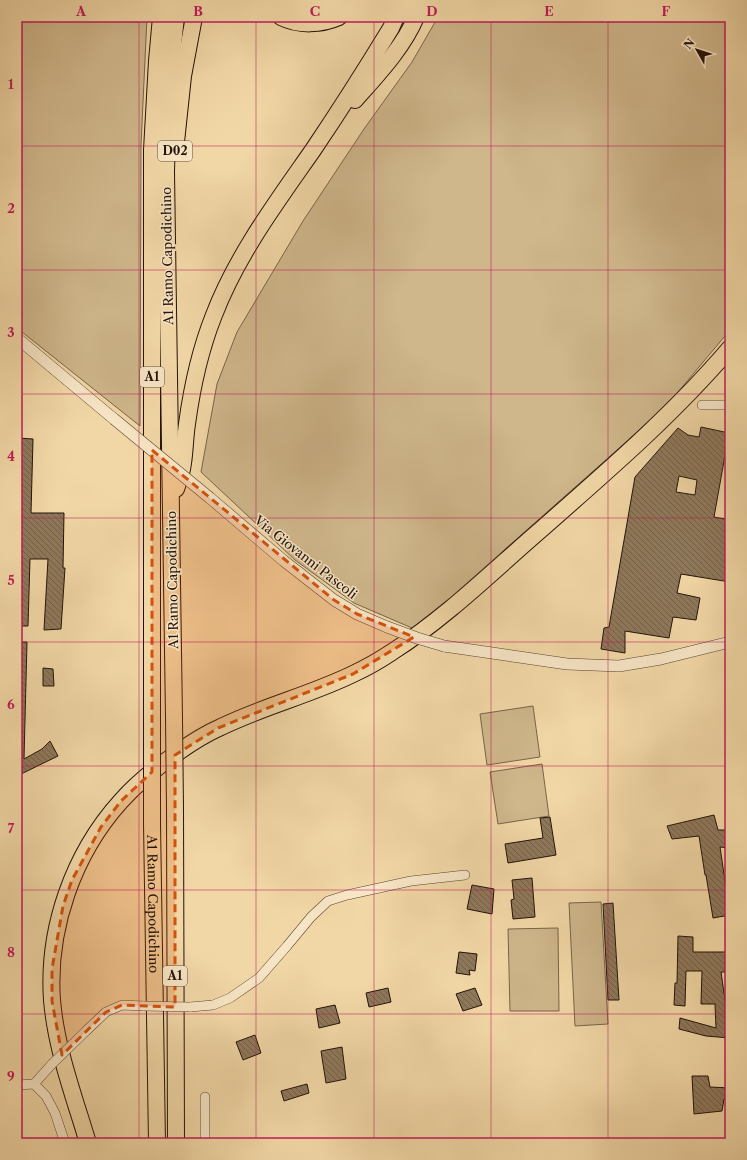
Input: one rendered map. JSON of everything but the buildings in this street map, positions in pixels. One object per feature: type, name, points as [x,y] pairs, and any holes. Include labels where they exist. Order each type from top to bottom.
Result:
[{"type":"highway","name":"A1 Ramo Capodichino","points":[[157,1143],[152,823],[152,150],[161,17]]},
{"type":"highway","name":"A1 Ramo Capodichino","points":[[176,17],[168,92],[166,172],[175,809],[176,1143]]},
{"type":"highway","name":"D02","points":[[167,226],[183,76],[194,17]]},
{"type":"highway","points":[[281,17],[300,23],[317,23],[339,17]]},
{"type":"highway","points":[[171,512],[183,464],[186,424],[202,348],[228,283],[246,249],[268,214],[372,60],[396,17]]},
{"type":"highway","points":[[314,148],[384,66],[405,39],[416,17]]},
{"type":"highway","points":[[88,1143],[64,1066],[57,1033],[52,1001],[52,970],[56,935],[63,906],[72,880],[85,852],[101,827],[121,801],[165,762],[190,744],[218,728],[254,712],[353,674],[390,654],[407,642],[443,615],[618,462],[666,417],[709,373],[730,348]]},
{"type":"street","name":"Via Giovanni Pascoli","points":[[17,338],[284,561],[334,600],[357,614],[387,627],[416,638],[444,646],[567,664],[619,666],[661,659],[730,642]]},
{"type":"street","points":[[702,405],[730,405]]},
{"type":"street","points":[[17,1086],[34,1084],[52,1064],[106,1012],[122,1005],[190,1007],[213,1005],[230,998],[259,978],[311,917],[328,901],[347,895],[411,881],[465,875]]},
{"type":"street","points":[[34,1084],[46,1096],[65,1143]]},
{"type":"street","points":[[205,1097],[205,1143]]},
{"type":"highlighted area","points":[[152,450],[334,600],[357,614],[414,637],[353,674],[218,728],[175,755],[175,1007],[122,1005],[106,1012],[62,1055],[52,1001],[52,969],[63,906],[72,880],[101,827],[121,801],[152,772]]},
{"type":"shaded area","points":[[17,17],[147,17],[141,145],[140,426],[17,328]]},
{"type":"shaded area","points":[[438,17],[730,17],[730,330],[678,392],[644,426],[450,598],[412,628],[354,603],[295,560],[201,472],[217,384],[237,332],[303,221],[364,129],[412,62]]},
{"type":"shaded area","points":[[533,706],[540,757],[487,765],[480,714]]},
{"type":"shaded area","points":[[542,764],[549,816],[498,824],[490,772]]},
{"type":"shaded area","points":[[601,902],[608,1024],[575,1026],[569,903]]},
{"type":"shaded area","points":[[558,928],[559,1011],[510,1011],[508,929]]}]
